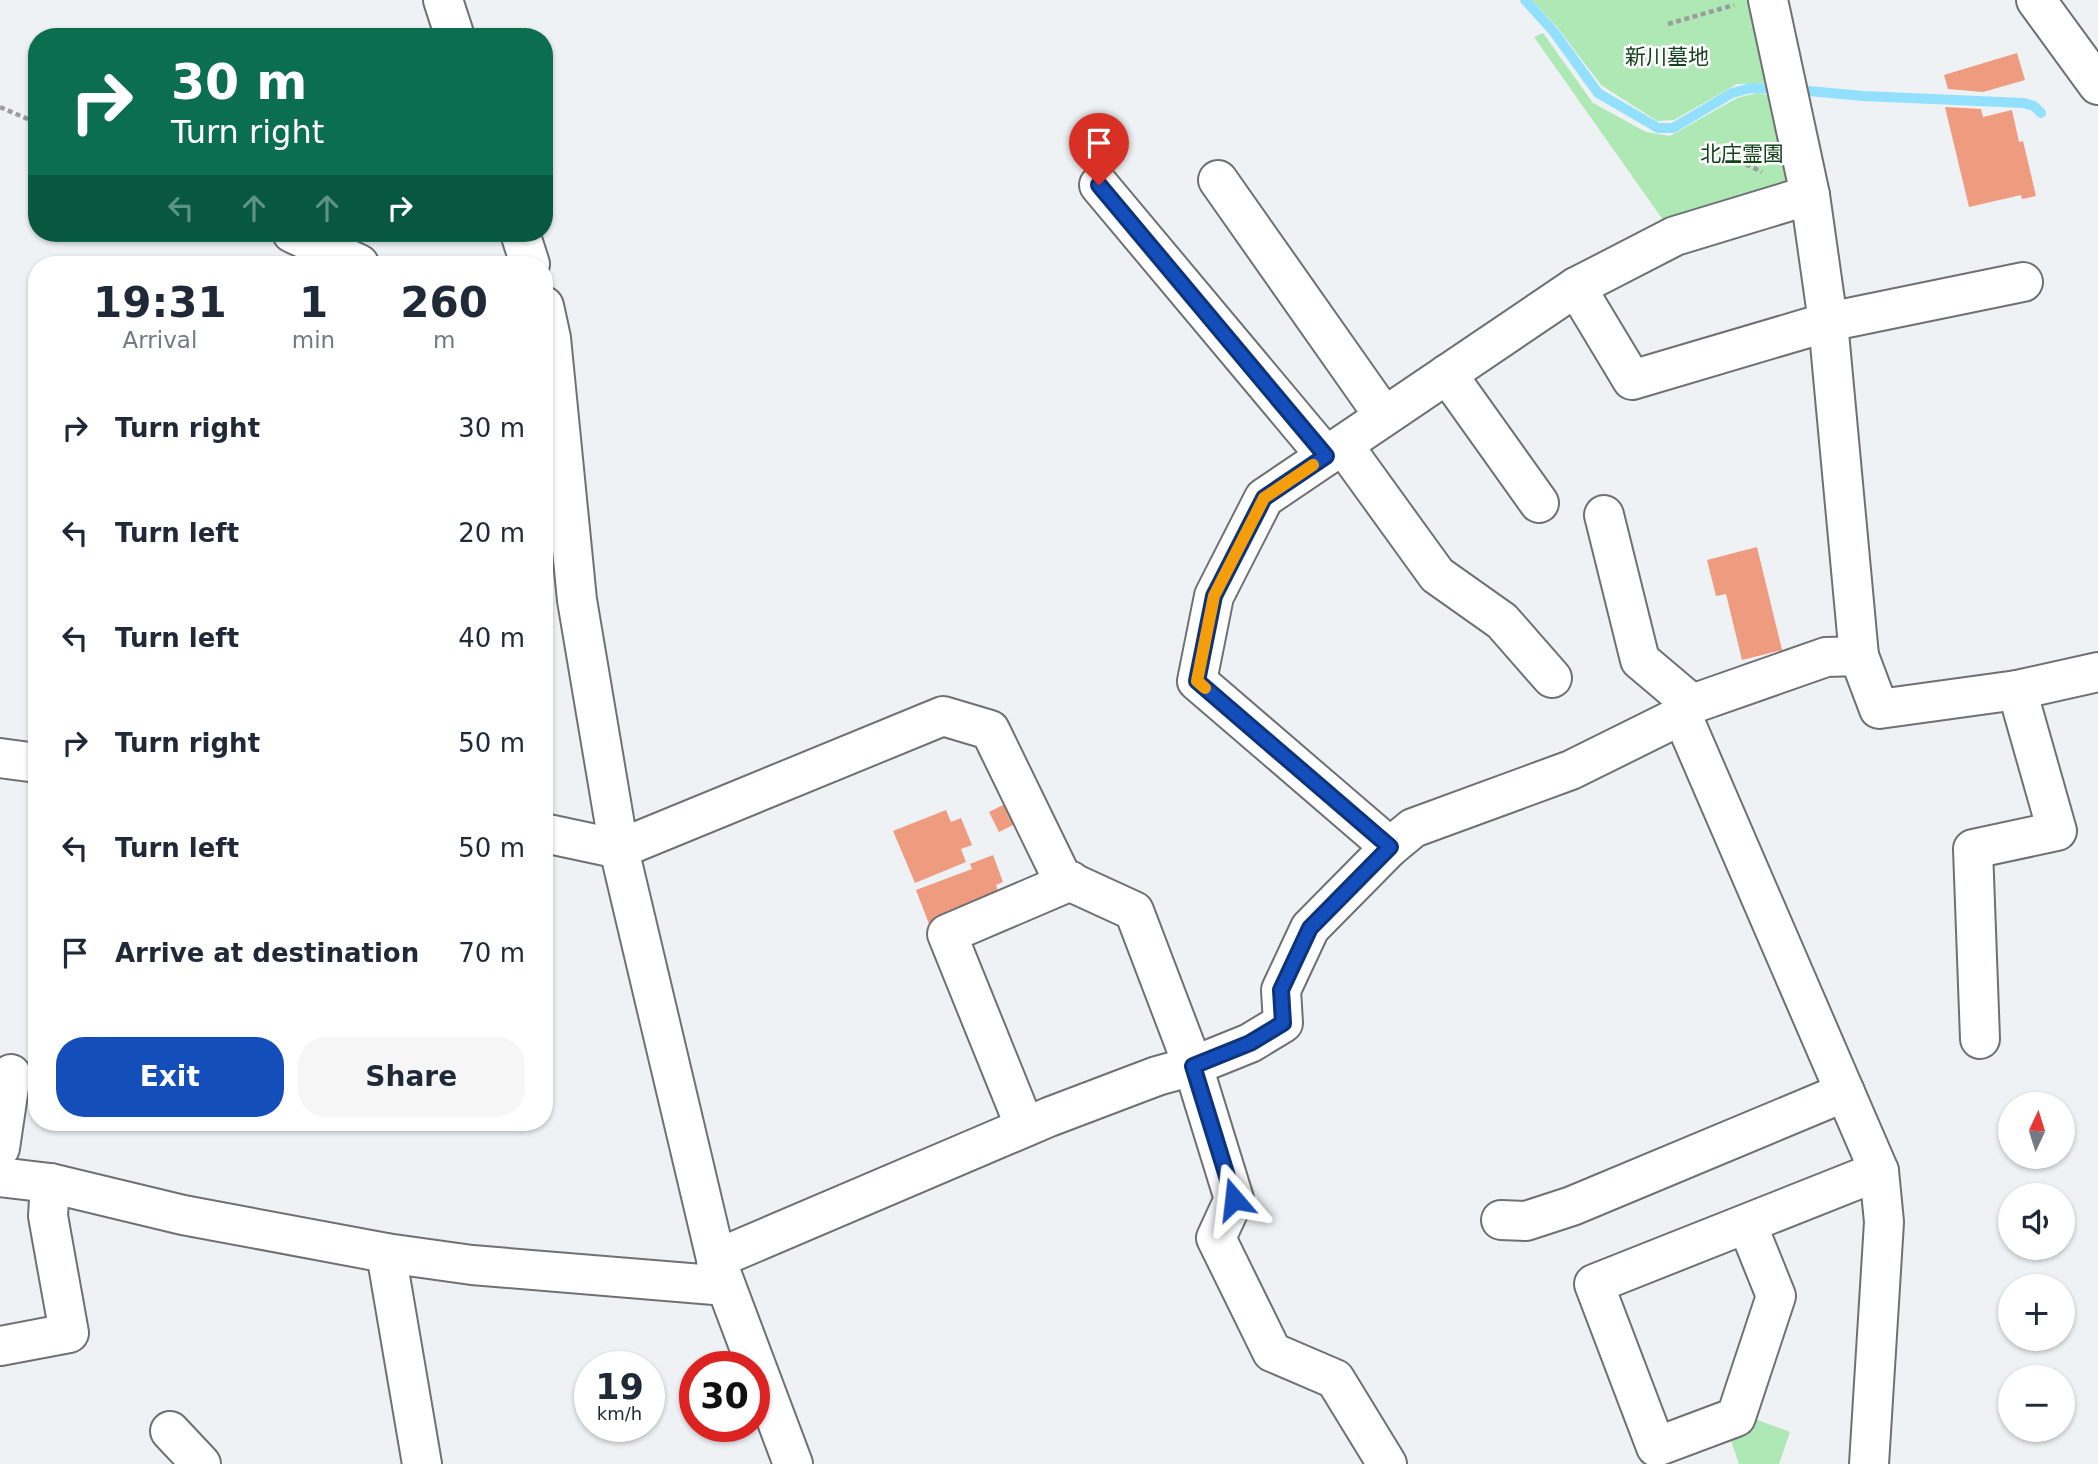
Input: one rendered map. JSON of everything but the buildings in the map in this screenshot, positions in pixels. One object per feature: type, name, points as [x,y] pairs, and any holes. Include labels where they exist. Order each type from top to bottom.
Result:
[{"type":"main road","points":[[443,0],[453,28]]},
{"type":"main road","points":[[2036,0],[2098,85]]},
{"type":"main road","points":[[1754,2],[1810,195],[1828,322],[1859,656],[1879,709],[2017,690],[2098,672]]},
{"type":"main road","points":[[1218,180],[1384,416]]},
{"type":"main road","points":[[1099,185],[1334,450],[1437,575],[1502,621],[1552,678]]},
{"type":"main road","points":[[1390,847],[1197,681],[1214,596],[1264,498],[1576,287],[1675,236],[1810,195]]},
{"type":"main road","points":[[311,242],[342,256]]},
{"type":"main road","points":[[1576,287],[1632,380],[1828,322],[2023,282]]},
{"type":"main road","points":[[1447,374],[1539,503]]},
{"type":"main road","points":[[553,382],[577,600],[620,849],[721,1272],[793,1464]]},
{"type":"main road","points":[[1604,515],[1640,660],[1687,709],[1879,1171],[1885,1222],[1869,1464]]},
{"type":"main road","points":[[0,1177],[50,1183],[183,1215],[386,1253],[472,1265],[721,1272],[1025,1127],[1157,1076],[1193,1066],[1250,1043],[1283,1023],[1281,990],[1310,928],[1390,847],[1413,828],[1571,769],[1687,709],[1826,657],[1859,656]]},
{"type":"main road","points":[[1980,1039],[1973,849],[2057,831],[2017,690]]},
{"type":"main road","points":[[553,835],[620,849],[943,716],[990,730],[1062,878],[1134,911],[1193,1066],[1234,1199],[1216,1238],[1272,1352],[1335,1380],[1387,1464]]},
{"type":"main road","points":[[0,758],[28,762]]},
{"type":"main road","points":[[1025,1127],[947,934],[1071,881]]},
{"type":"main road","points":[[0,1148],[11,1074]]},
{"type":"main road","points":[[1501,1220],[1526,1221],[1572,1206],[1845,1092]]},
{"type":"main road","points":[[1747,1224],[1776,1296],[1736,1417],[1656,1447],[1594,1284],[1879,1171]]},
{"type":"main road","points":[[0,1346],[69,1333],[48,1216],[50,1183]]},
{"type":"main road","points":[[386,1253],[422,1464]]},
{"type":"main road","points":[[170,1431],[201,1464]]},
{"type":"path","points":[[1668,24],[1754,2]]},
{"type":"path","points":[[0,107],[28,119]]},
{"type":"green space","name":"新川墓地","points":[[1532,0],[1759,0],[1780,83],[1737,84],[1674,120],[1657,121],[1601,85],[1558,28]]},
{"type":"green space","name":"北庄霊園","points":[[1543,33],[1593,103],[1646,132],[1670,136],[1737,98],[1757,93],[1782,97],[1799,178],[1668,227],[1534,37]]},
{"type":"green space","points":[[1755,1419],[1790,1432],[1779,1464],[1739,1464],[1730,1438]]},
{"type":"waterway","points":[[1525,0],[1554,32],[1598,93],[1658,128],[1673,128],[1732,93],[1751,88],[1776,89]]},
{"type":"waterway","points":[[1809,91],[2024,103],[2034,106],[2041,113]]},
{"type":"slow traffic","points":[[1205,688],[1197,681],[1214,596],[1264,498],[1313,465]]},
{"type":"route","points":[[1099,185],[1326,456],[1264,498],[1214,596],[1197,681],[1390,847],[1310,928],[1281,990],[1283,1023],[1250,1043],[1193,1066],[1234,1199]]}]
